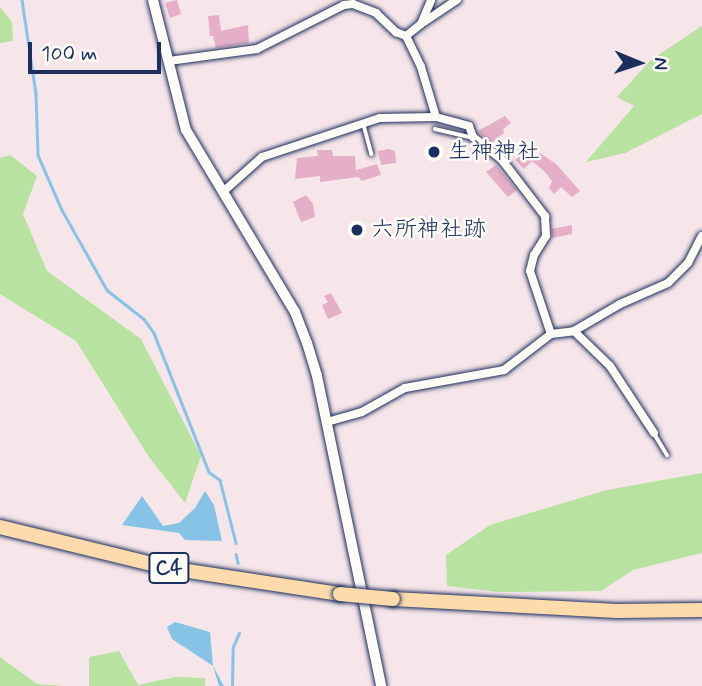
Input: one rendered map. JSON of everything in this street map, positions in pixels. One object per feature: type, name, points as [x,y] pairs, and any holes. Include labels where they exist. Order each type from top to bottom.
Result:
[{"type":"highway","name":"C4","points":[[0,527],[168,568],[341,594],[533,608],[617,611],[702,608]]},
{"type":"highway","name":"C4","points":[[533,608],[702,608]]},
{"type":"highway","points":[[617,611],[702,617]]},
{"type":"street","points":[[153,0],[186,130],[295,312],[317,376],[382,686]]},
{"type":"street","points":[[421,24],[431,0]]},
{"type":"street","points":[[406,36],[457,0]]},
{"type":"street","points":[[169,61],[257,49],[344,3],[363,7],[406,36],[421,66],[436,117]]},
{"type":"street","points":[[224,191],[262,157],[388,117],[436,117],[469,126],[472,137],[502,160],[545,216],[546,236],[534,255],[530,271],[551,334]]},
{"type":"street","points":[[327,422],[362,412],[405,388],[504,370],[551,334],[574,331],[600,314],[668,282],[688,262],[702,236]]},
{"type":"street","points":[[574,331],[610,366],[654,433]]},
{"type":"lane","points":[[364,125],[372,154]]},
{"type":"lane","points":[[435,129],[472,137]]},
{"type":"lane","points":[[654,433],[667,455]]},
{"type":"green space","points":[[0,7],[12,22],[13,41],[0,43]]},
{"type":"green space","points":[[702,26],[702,114],[625,153],[586,162],[634,106],[617,97],[651,60]]},
{"type":"green space","points":[[10,155],[37,176],[23,214],[47,271],[141,339],[201,456],[185,503],[149,457],[76,341],[0,294],[0,158]]},
{"type":"green space","points":[[702,473],[702,553],[633,570],[601,591],[499,592],[447,586],[446,555],[490,525],[607,490]]},
{"type":"green space","points":[[119,651],[138,685],[175,677],[205,678],[205,686],[89,686],[89,657]]},
{"type":"green space","points":[[0,657],[37,684],[67,686],[0,686]]},
{"type":"water","points":[[205,491],[214,505],[222,541],[185,540],[179,533],[122,525],[142,496],[163,526],[179,523],[195,508]]},
{"type":"water","points":[[175,622],[210,632],[213,666],[172,639],[167,627]]},
{"type":"water","points":[[213,666],[224,686],[219,686]]},
{"type":"building","points":[[177,0],[181,14],[170,18],[165,3]]},
{"type":"building","points":[[219,15],[221,31],[248,25],[249,43],[216,48],[213,36],[210,36],[208,16]]},
{"type":"building","points":[[505,116],[511,123],[503,129],[504,133],[491,143],[478,131]]},
{"type":"building","points":[[526,149],[537,157],[540,153],[556,164],[580,191],[572,197],[561,187],[554,194],[549,188],[552,181],[545,172],[532,161],[524,169],[515,160]]},
{"type":"building","points":[[317,150],[332,150],[333,156],[355,156],[356,170],[377,164],[381,175],[361,181],[359,177],[320,182],[320,176],[295,179],[297,158],[318,156]]},
{"type":"building","points":[[378,151],[395,151],[396,163],[381,165]]},
{"type":"building","points":[[496,165],[517,190],[508,197],[486,172]]},
{"type":"building","points":[[306,195],[313,204],[315,217],[301,222],[293,202]]},
{"type":"building","points":[[572,225],[572,234],[552,238],[552,229]]},
{"type":"building","points":[[331,293],[342,313],[328,319],[322,305],[328,302],[324,296]]},
{"type":"waterway","points":[[22,0],[36,94],[38,155],[62,210],[107,290],[144,319],[154,333],[209,472],[220,480],[236,543]]},
{"type":"waterway","points":[[236,554],[238,563]]},
{"type":"waterway","points":[[232,686],[233,647],[239,633]]},
{"type":"place","name":"生神神社","points":[[434,152]]},
{"type":"place","name":"六所神社跡","points":[[357,230]]}]
